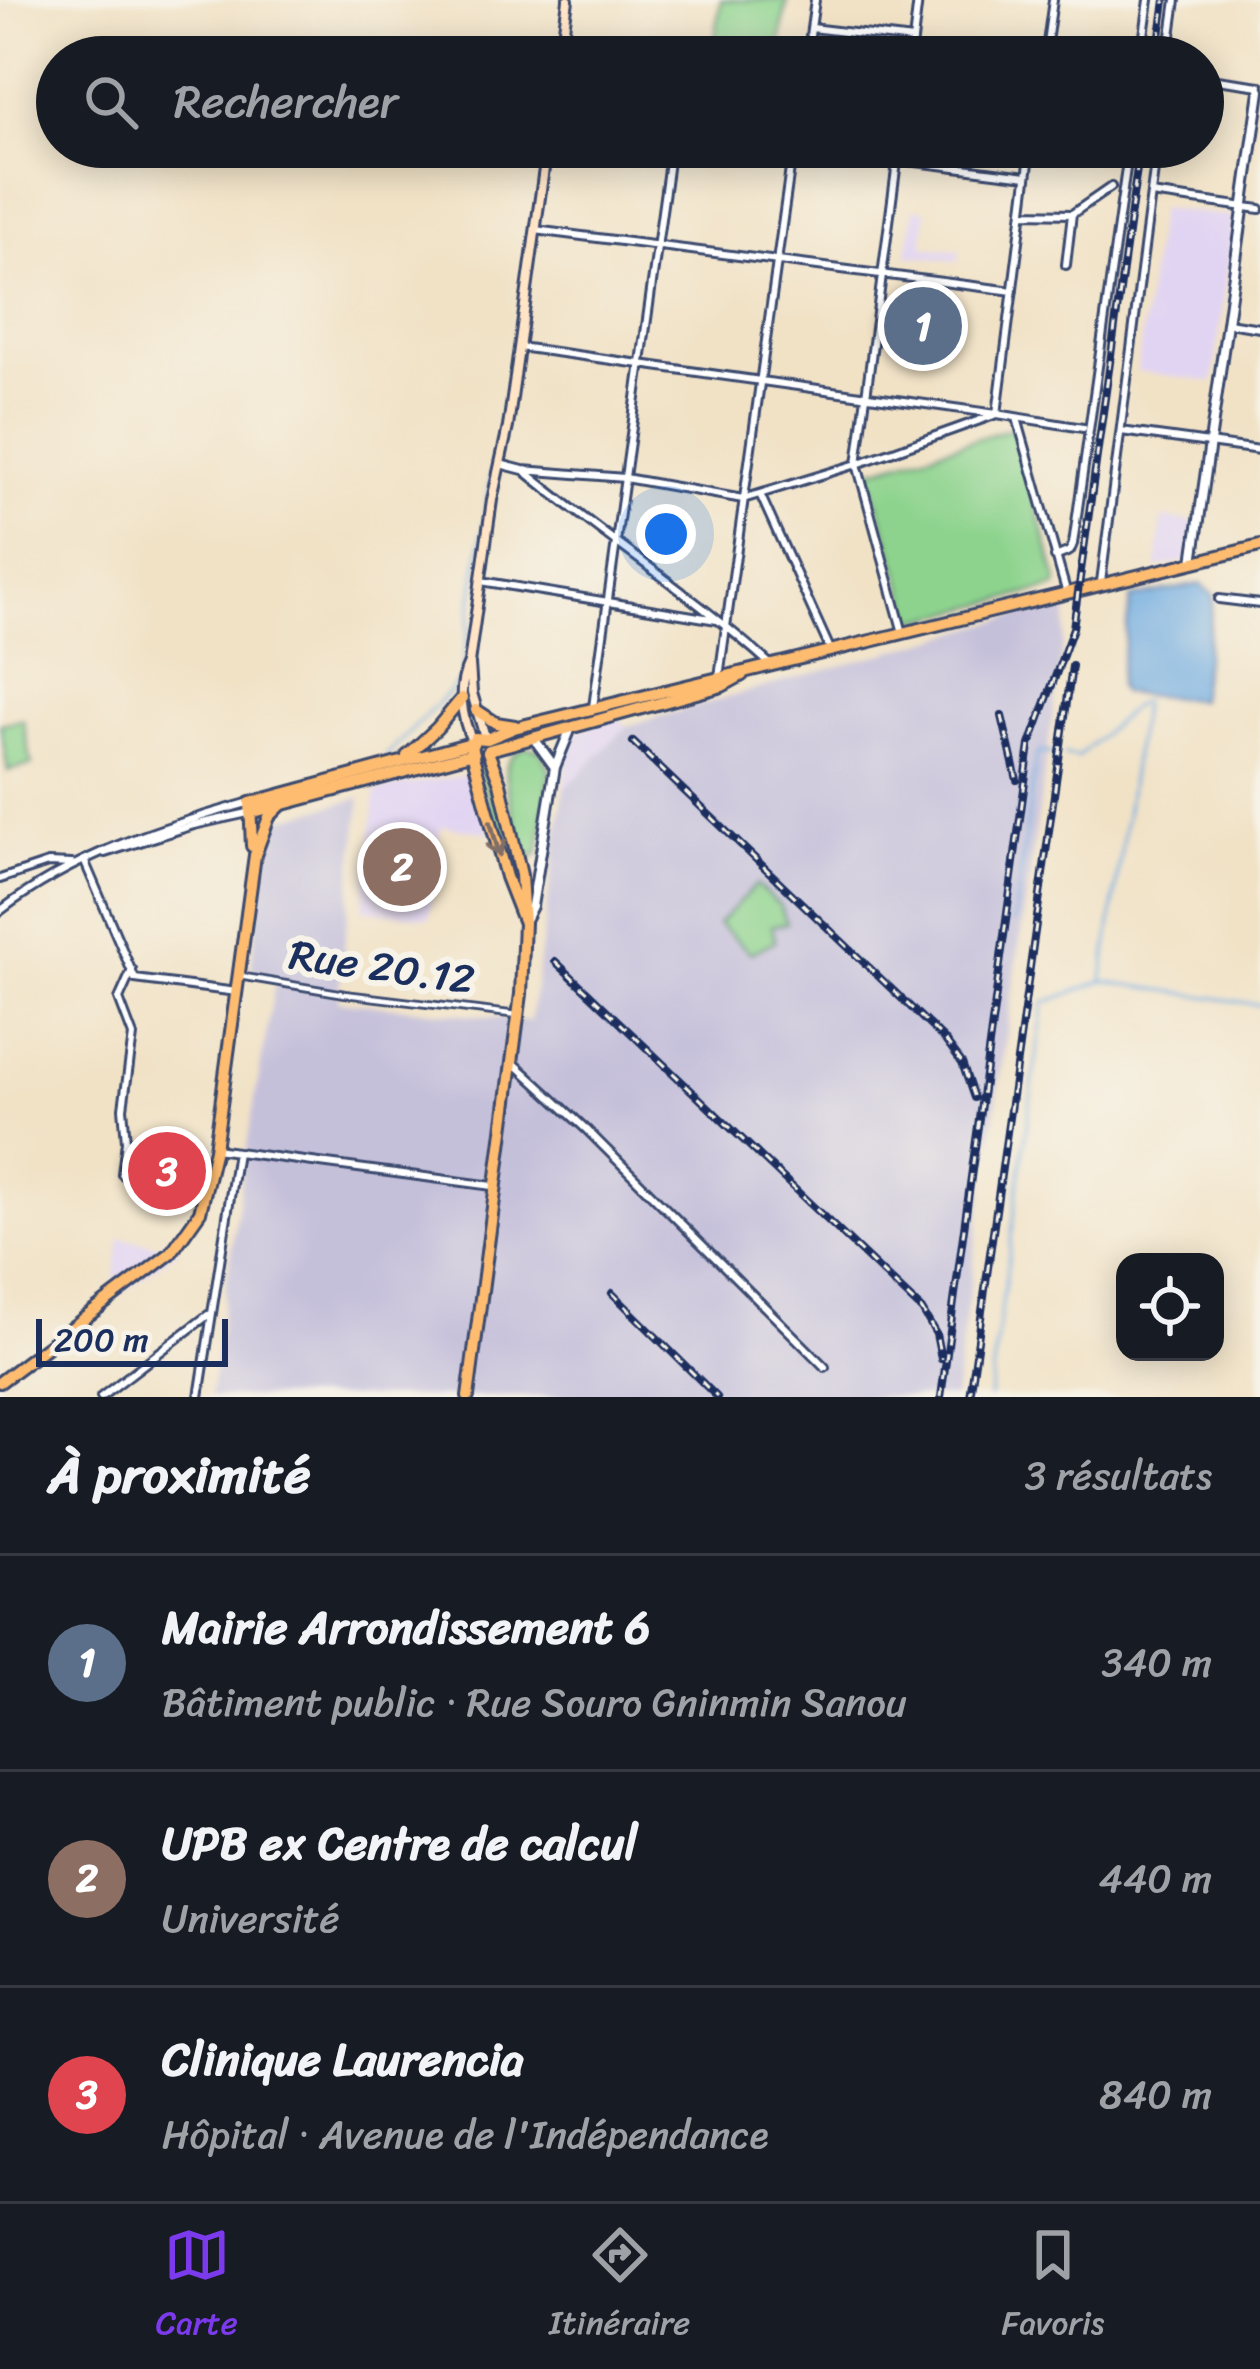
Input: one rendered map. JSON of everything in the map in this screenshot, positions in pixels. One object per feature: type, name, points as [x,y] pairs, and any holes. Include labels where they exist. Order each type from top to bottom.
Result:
[{"type":"highway","points":[[253,807],[283,803],[480,746],[524,725],[1260,545]]},
{"type":"highway","points":[[253,807],[403,760],[535,740],[722,686],[742,675]]},
{"type":"highway","points":[[403,760],[462,698]]},
{"type":"highway","points":[[476,710],[496,723],[524,725]]},
{"type":"highway","points":[[468,1397],[518,1015],[524,923],[506,877],[480,746]]},
{"type":"highway","points":[[0,1382],[178,1247],[200,1213],[215,1149],[255,855],[272,812],[283,803]]},
{"type":"highway","points":[[253,807],[259,838]]},
{"type":"highway","points":[[253,807],[255,855]]},
{"type":"main road","points":[[563,36],[568,0]]},
{"type":"main road","points":[[480,746],[463,719],[462,698],[544,168]]},
{"type":"main road","points":[[469,663],[480,746]]},
{"type":"street","points":[[810,36],[815,0]]},
{"type":"street","points":[[914,36],[918,0]]},
{"type":"street","points":[[1048,36],[1053,0]]},
{"type":"street","points":[[1145,36],[1149,0]]},
{"type":"street","points":[[1171,36],[1176,0]]},
{"type":"street","points":[[811,28],[879,36]]},
{"type":"street","points":[[1193,562],[1260,89],[1224,82]]},
{"type":"street","points":[[592,710],[668,168]]},
{"type":"street","points":[[719,677],[723,623],[791,168]]},
{"type":"street","points":[[896,168],[857,464],[903,633]]},
{"type":"street","points":[[962,168],[1027,176]]},
{"type":"street","points":[[997,414],[1028,168]]},
{"type":"street","points":[[1055,557],[1070,551],[1073,544],[1126,168]]},
{"type":"street","points":[[1101,586],[1154,168]]},
{"type":"street","points":[[1023,212],[1072,214],[1112,188]]},
{"type":"street","points":[[1151,194],[1260,209]]},
{"type":"street","points":[[1066,265],[1072,214]]},
{"type":"street","points":[[535,230],[1013,291]]},
{"type":"street","points":[[1226,323],[1260,328]]},
{"type":"street","points":[[519,347],[1083,428]]},
{"type":"street","points":[[500,464],[625,478],[743,499],[997,414]]},
{"type":"street","points":[[1017,418],[1067,594]]},
{"type":"street","points":[[1120,431],[1260,450]]},
{"type":"street","points":[[523,470],[615,545],[723,623],[773,667]]},
{"type":"street","points":[[760,494],[831,651]]},
{"type":"street","points":[[481,581],[723,623]]},
{"type":"street","points":[[1219,599],[1260,604]]},
{"type":"street","points":[[524,923],[532,906],[555,767],[572,727]]},
{"type":"street","points":[[535,740],[555,767]]},
{"type":"street","points":[[0,911],[72,864],[149,831],[253,807]]},
{"type":"street","points":[[87,858],[139,982],[237,992]]},
{"type":"street","points":[[0,879],[48,863],[72,864]]},
{"type":"street","points":[[132,970],[119,999],[133,1036],[123,1108],[122,1174],[207,1186]]},
{"type":"street","name":"Rue 20.12","points":[[239,976],[518,1015]]},
{"type":"street","points":[[512,1062],[587,1130],[825,1367]]},
{"type":"street","points":[[215,1149],[497,1186]]},
{"type":"street","points":[[199,1397],[237,1152]]},
{"type":"street","points":[[101,1397],[209,1314]]},
{"type":"shaded area","points":[[914,208],[926,210],[923,247],[960,251],[958,261],[907,255]]},
{"type":"shaded area","points":[[1159,208],[1234,217],[1213,382],[1137,371]]},
{"type":"shaded area","points":[[1162,518],[1196,522],[1191,560],[1157,568]]},
{"type":"shaded area","points":[[1069,601],[954,1397],[210,1397],[276,977],[250,975],[269,822],[361,798],[338,1001],[530,1021],[564,790],[627,726]]},
{"type":"shaded area","points":[[619,717],[627,726],[564,790],[569,740],[578,730]]},
{"type":"shaded area","points":[[466,775],[474,783],[491,833],[441,826],[429,918],[363,909],[376,790]]},
{"type":"shaded area","points":[[120,1238],[179,1249],[112,1301]]},
{"type":"green space","points":[[721,0],[787,0],[781,36],[716,36]]},
{"type":"green space","points":[[1013,428],[1056,587],[914,621],[868,471]]},
{"type":"green space","points":[[23,720],[32,765],[8,771],[0,724]]},
{"type":"green space","points":[[526,747],[540,750],[550,770],[539,852],[532,858],[518,829],[506,777],[511,758]]},
{"type":"green space","points":[[484,763],[491,765],[517,865],[518,887],[506,862],[479,768]]},
{"type":"green space","points":[[756,885],[780,906],[787,923],[772,926],[775,941],[751,953],[718,924]]},
{"type":"water","points":[[1200,584],[1214,595],[1199,700],[1122,693],[1118,686],[1131,598]]},
{"type":"waterway","points":[[462,672],[490,481],[502,431]]},
{"type":"waterway","points":[[386,756],[460,681]]},
{"type":"waterway","points":[[1103,979],[1142,701]]},
{"type":"waterway","points":[[1065,755],[1078,757],[1138,702]]},
{"type":"waterway","points":[[1014,922],[1036,757],[1040,752],[1055,754]]},
{"type":"waterway","points":[[989,1397],[1044,1003],[1103,981],[1260,1005]]},
{"type":"railway","points":[[1160,36],[1165,0]]},
{"type":"railway","points":[[941,1397],[1030,745],[1073,628],[1137,168]]},
{"type":"railway","points":[[970,1397],[1072,666]]},
{"type":"railway","points":[[1002,716],[1017,780]]},
{"type":"railway","points":[[633,742],[944,1039],[962,1063],[974,1098]]},
{"type":"railway","points":[[555,961],[922,1310],[936,1334],[941,1359]]},
{"type":"railway","points":[[612,1293],[717,1397]]},
{"type":"place","name":"Mairie Arrondissement 6","points":[[923,326]]},
{"type":"place","name":"UPB ex Centre de calcul","points":[[402,867]]},
{"type":"place","name":"Clinique Laurencia","points":[[167,1171]]}]
